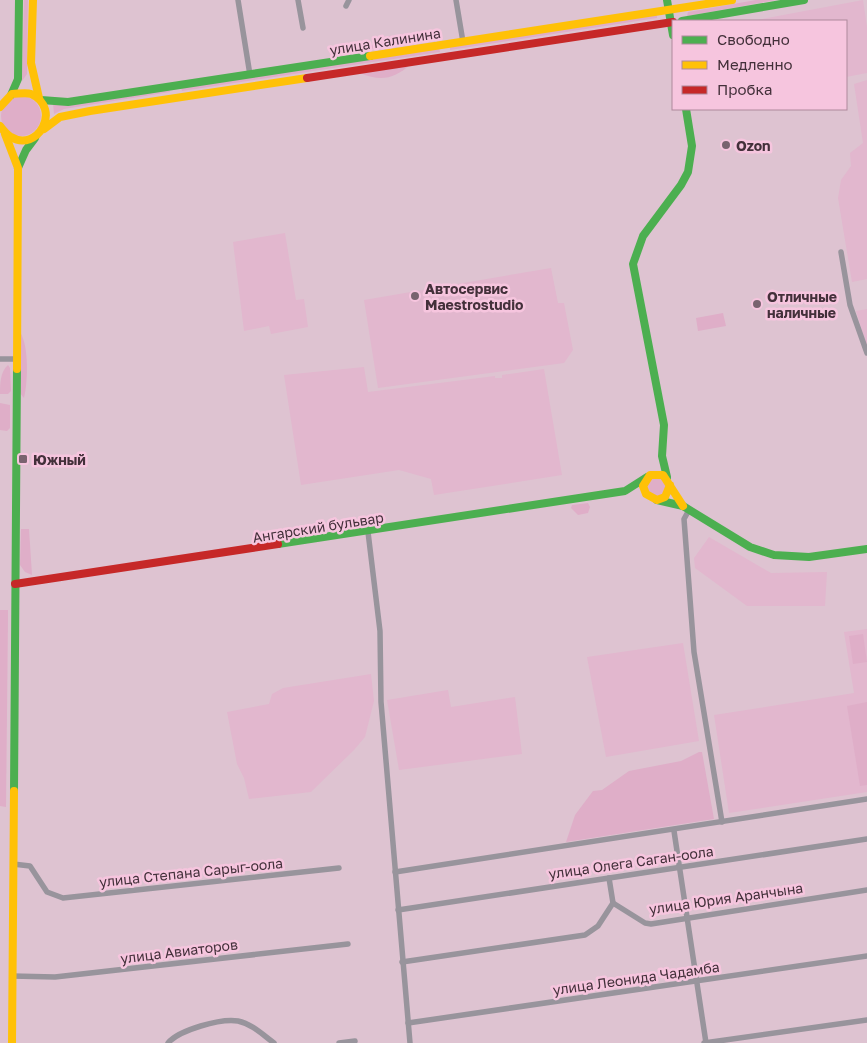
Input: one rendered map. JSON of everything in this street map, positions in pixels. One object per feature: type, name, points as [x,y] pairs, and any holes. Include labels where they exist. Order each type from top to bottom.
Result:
[{"type":"main road","points":[[0,107],[18,79],[19,0]]},
{"type":"main road","points":[[33,0],[33,86],[47,116],[44,129]]},
{"type":"main road","points":[[667,0],[672,22]]},
{"type":"main road","name":"улица Калинина","points":[[6,98],[24,92],[40,99],[68,102],[732,0]]},
{"type":"main road","points":[[688,20],[804,0]]},
{"type":"main road","name":"улица Калинина","points":[[18,168],[26,150],[36,136],[52,121],[71,114],[672,22]]},
{"type":"main road","points":[[440,46],[441,57]]},
{"type":"main road","points":[[172,86],[174,98]]},
{"type":"main road","points":[[686,110],[692,146],[689,168],[637,246],[634,255],[634,272],[664,425],[662,456],[670,486],[686,508]]},
{"type":"main road","points":[[2,130],[20,141],[36,136]]},
{"type":"main road","points":[[2,130],[18,168],[12,1043]]},
{"type":"main road","points":[[662,456],[643,486],[649,498],[686,508],[750,547],[774,555],[809,557],[867,549]]},
{"type":"main road","points":[[648,476],[659,473],[667,478]]},
{"type":"main road","name":"Ангарский бульвар","points":[[15,584],[368,532],[625,491],[648,476]]},
{"type":"main road","points":[[657,500],[665,497],[670,486]]},
{"type":"main road","name":"Ангарский бульвар","points":[[625,491],[649,498]]},
{"type":"street","points":[[238,0],[250,74]]},
{"type":"street","points":[[298,0],[303,28]]},
{"type":"street","points":[[456,0],[463,42]]},
{"type":"street","points":[[841,252],[850,305],[867,353]]},
{"type":"street","points":[[0,359],[16,359]]},
{"type":"street","points":[[686,508],[684,519],[694,652],[722,822]]},
{"type":"street","points":[[368,532],[380,631],[380,693],[410,1043]]},
{"type":"street","points":[[395,872],[674,831],[867,799]]},
{"type":"street","points":[[674,831],[698,982],[705,1043],[867,1020]]},
{"type":"street","name":"улица Олега Саган-оола","points":[[398,910],[867,839]]},
{"type":"street","name":"улица Степана Сарыг-оола","points":[[13,864],[30,866],[47,892],[63,898],[339,868]]},
{"type":"street","points":[[402,962],[585,935],[598,926],[613,903],[608,878]]},
{"type":"street","name":"улица Юрия Аранчына","points":[[613,903],[645,923],[867,890]]},
{"type":"street","name":"улица Авиаторов","points":[[12,976],[55,977],[348,944]]},
{"type":"street","name":"улица Леонида Чадамба","points":[[408,1023],[867,956]]},
{"type":"street","points":[[168,1043],[184,1031],[235,1020],[253,1027],[274,1043]]},
{"type":"street","points":[[340,1043],[355,1041]]},
{"type":"shaded area","points":[[24,0],[28,0],[27,74],[22,81]]},
{"type":"shaded area","points":[[756,0],[776,0],[687,16],[688,12]]},
{"type":"shaded area","points":[[863,0],[867,27],[867,73],[847,77],[847,20],[757,20]]},
{"type":"shaded area","points":[[657,14],[657,18],[450,50],[450,46]]},
{"type":"shaded area","points":[[405,34],[423,42],[366,50],[382,37]]},
{"type":"shaded area","points":[[439,48],[440,52],[182,91],[181,87]]},
{"type":"shaded area","points":[[411,64],[399,73],[387,78],[374,78],[360,73]]},
{"type":"shaded area","points":[[867,80],[867,279],[852,282],[838,198],[841,180],[851,166],[850,153],[863,143],[854,84]]},
{"type":"shaded area","points":[[169,89],[170,92],[64,109],[54,114],[53,103]]},
{"type":"shaded area","points":[[25,96],[32,99],[38,105],[41,116],[40,124],[32,133],[25,136],[17,136],[10,133],[2,124],[1,112],[4,105],[13,97]]},
{"type":"shaded area","points":[[285,233],[296,300],[304,299],[308,327],[271,334],[269,326],[244,331],[233,242]]},
{"type":"shaded area","points":[[551,268],[558,303],[564,303],[573,350],[564,363],[378,388],[364,300]]},
{"type":"shaded area","points":[[867,309],[867,347],[856,311]]},
{"type":"shaded area","points":[[723,313],[726,326],[698,331],[696,318]]},
{"type":"shaded area","points":[[20,332],[25,346],[27,364],[24,398],[19,392]]},
{"type":"shaded area","points":[[8,365],[10,368],[11,391],[8,394],[0,394],[0,382]]},
{"type":"shaded area","points":[[364,367],[368,392],[495,376],[495,378],[502,378],[502,375],[544,369],[562,475],[434,495],[431,479],[399,470],[301,485],[284,375]]},
{"type":"shaded area","points":[[0,403],[10,405],[10,428],[7,431],[0,430]]},
{"type":"shaded area","points":[[660,476],[668,487],[659,498],[649,495],[646,484],[650,478]]},
{"type":"shaded area","points":[[588,503],[590,507],[588,513],[578,515],[571,508],[572,505]]},
{"type":"shaded area","points":[[21,529],[29,529],[32,575],[25,572],[20,565]]},
{"type":"shaded area","points":[[709,537],[771,573],[827,572],[825,606],[747,606],[695,568],[694,558]]},
{"type":"shaded area","points":[[0,610],[8,610],[6,807],[0,806]]},
{"type":"shaded area","points":[[867,629],[867,792],[729,813],[714,715],[854,693],[844,632]]},
{"type":"shaded area","points":[[863,634],[867,662],[853,664],[849,636]]},
{"type":"shaded area","points":[[683,643],[699,741],[606,757],[587,657]]},
{"type":"shaded area","points":[[371,674],[374,701],[365,737],[354,750],[311,792],[249,799],[244,778],[237,764],[227,712],[269,704],[272,694],[283,688]]},
{"type":"shaded area","points":[[448,690],[451,707],[515,697],[522,754],[399,770],[387,700]]},
{"type":"shaded area","points":[[867,702],[867,785],[860,786],[847,706]]},
{"type":"shaded area","points":[[702,752],[714,819],[566,842],[575,815],[593,791],[602,790],[629,771],[681,761]]},
{"type":"traffic: fast","points":[[11,95],[18,79],[19,0]]},
{"type":"traffic: fast","points":[[667,0],[672,29]]},
{"type":"traffic: fast","points":[[688,20],[804,0]]},
{"type":"traffic: fast","points":[[41,100],[68,102],[370,56]]},
{"type":"traffic: fast","points":[[667,477],[662,456],[664,425],[633,264],[643,236],[681,185],[688,172],[692,146],[686,110]]},
{"type":"traffic: fast","points":[[18,168],[26,150],[35,138]]},
{"type":"traffic: fast","points":[[14,791],[17,369]]},
{"type":"traffic: fast","points":[[278,544],[625,491],[647,477]]},
{"type":"traffic: fast","points":[[657,500],[683,506],[750,547],[774,555],[809,557],[867,549]]},
{"type":"traffic: slow","points":[[33,0],[31,63],[39,98]]},
{"type":"traffic: slow","points":[[370,56],[732,0]]},
{"type":"traffic: slow","points":[[44,129],[60,117],[90,111],[307,78]]},
{"type":"traffic: slow","points":[[0,107],[12,94],[29,93],[40,101],[45,109],[46,118],[43,127],[30,139],[21,140],[11,137],[0,126]]},
{"type":"traffic: slow","points":[[5,134],[18,168],[17,369]]},
{"type":"traffic: slow","points":[[670,485],[665,497],[657,500],[646,494],[643,486],[650,475],[663,475],[683,506]]},
{"type":"traffic: slow","points":[[12,1043],[14,791]]},
{"type":"traffic: jam","points":[[307,78],[672,22]]},
{"type":"traffic: jam","points":[[15,584],[278,544]]},
{"type":"place","name":"Ozon","points":[[726,145]]},
{"type":"place","name":"Автосервис Maestrostudio","points":[[415,296]]},
{"type":"place","name":"Отличные наличные","points":[[757,304]]},
{"type":"place","name":"Южный","points":[[23,459]]}]
